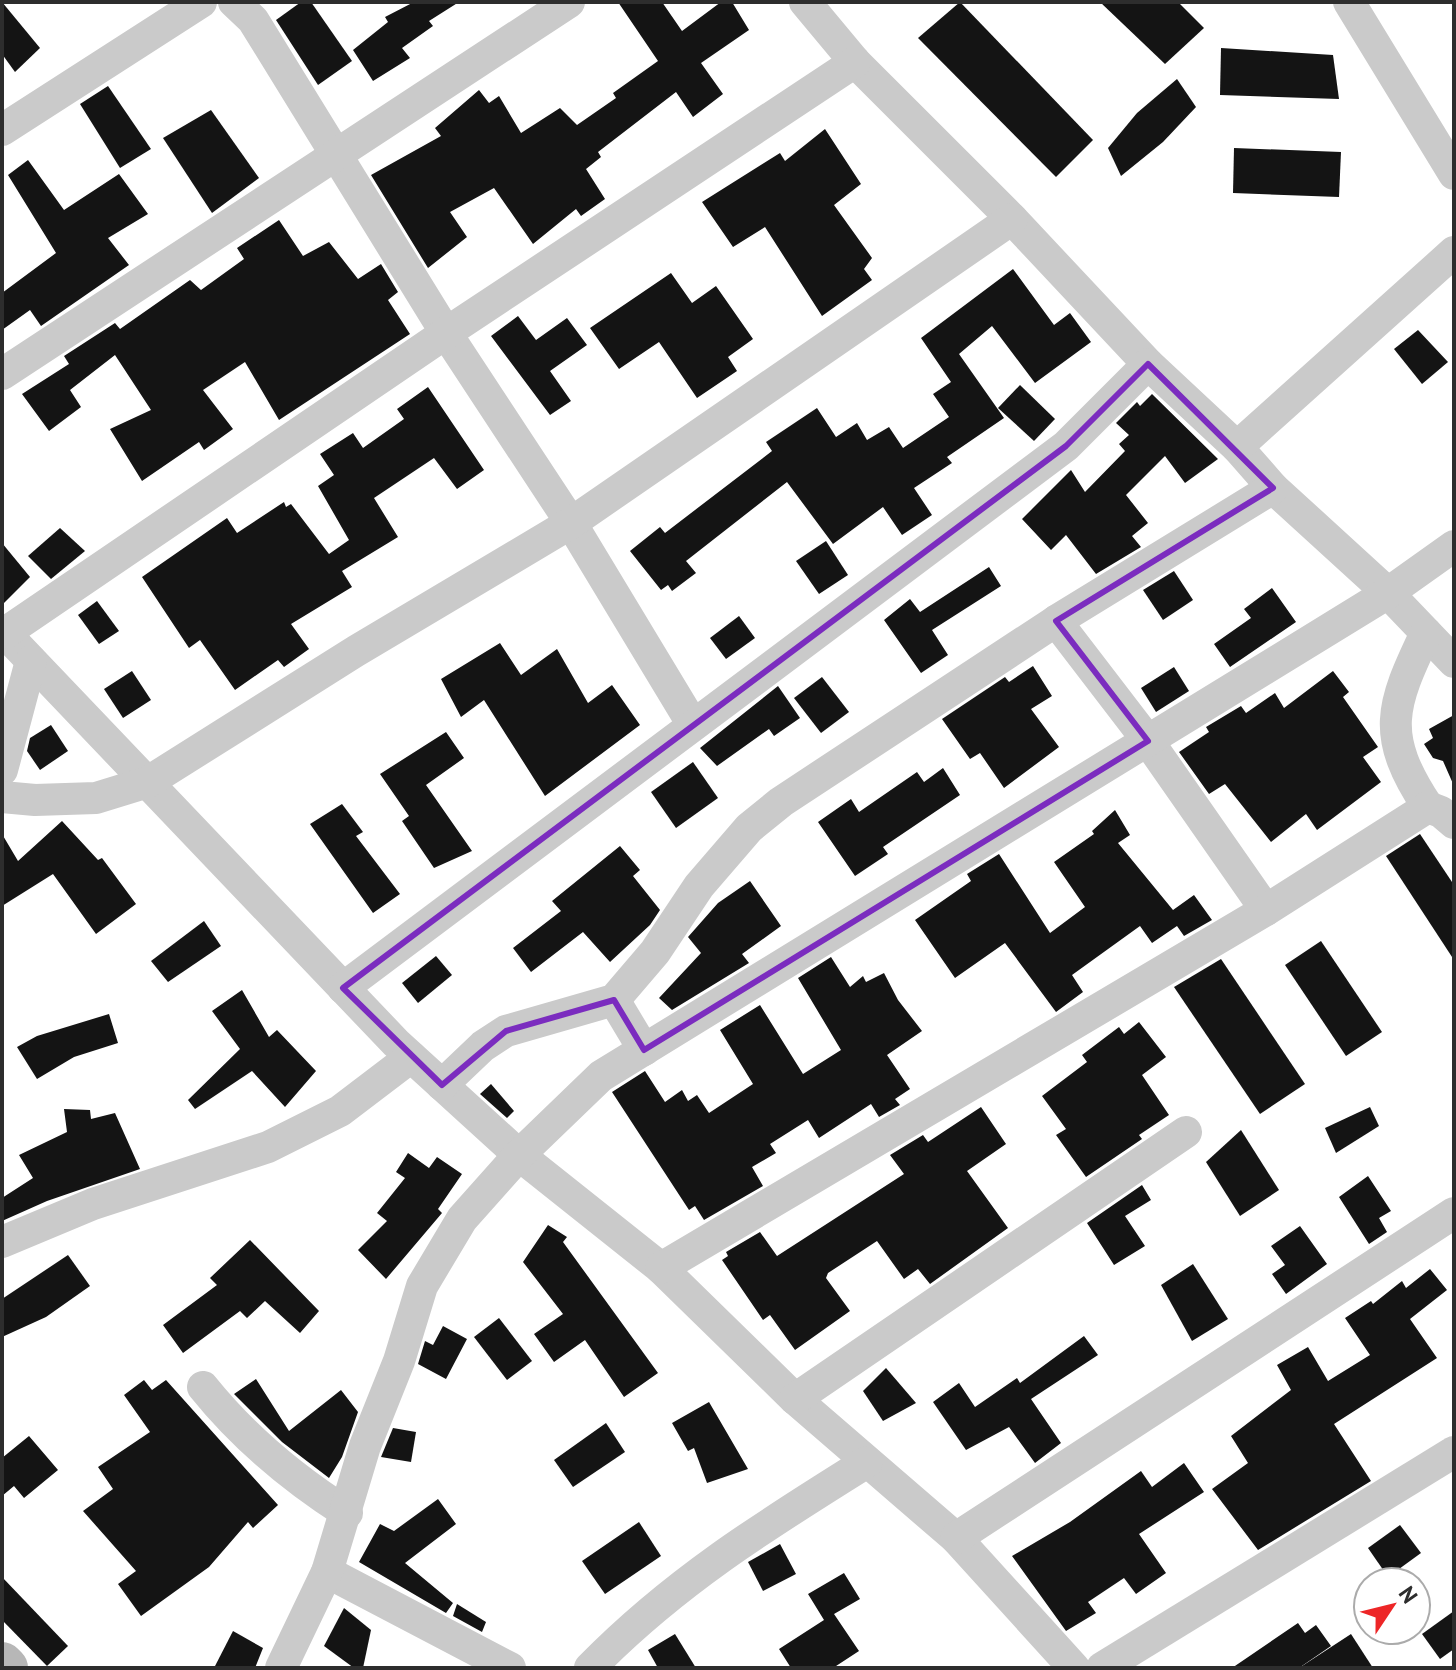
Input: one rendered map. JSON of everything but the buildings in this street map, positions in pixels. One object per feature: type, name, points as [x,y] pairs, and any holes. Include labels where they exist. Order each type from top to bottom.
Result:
[{"type":"street","points":[[2,130],[201,2]]},
{"type":"street","points":[[234,2],[253,20],[446,333],[571,523],[693,725]]},
{"type":"street","points":[[2,374],[569,2]]},
{"type":"street","points":[[1349,2],[1454,174]]},
{"type":"street","points":[[815,5],[855,62],[1012,219],[1148,364],[1237,447],[1273,488],[1388,593],[1454,662]]},
{"type":"street","points":[[855,62],[3,632],[411,1057],[519,1155],[661,1268],[795,1399],[956,1538],[1074,1668]]},
{"type":"street","points":[[2,797],[35,800],[96,798],[148,782],[356,651],[571,523],[1012,219]]},
{"type":"street","points":[[1237,447],[1454,252]]},
{"type":"street","points":[[343,988],[1066,446],[1148,364]]},
{"type":"street","points":[[442,1085],[483,1046],[506,1031],[614,1000],[628,989],[699,886],[749,828],[781,802],[1056,621],[1273,488]]},
{"type":"street","points":[[281,1668],[327,1572],[365,1446],[399,1361],[422,1286],[462,1219],[519,1155],[601,1076],[1388,593],[1454,546]]},
{"type":"street","points":[[1056,621],[1148,741],[1266,910]]},
{"type":"street","points":[[661,1268],[1266,910],[1441,815],[1404,772],[1395,724],[1400,688],[1426,633]]},
{"type":"street","points":[[2,770],[12,693],[31,661]]},
{"type":"street","points":[[614,1000],[644,1050]]},
{"type":"street","points":[[2,1242],[93,1204],[268,1147],[340,1111],[411,1057]]},
{"type":"street","points":[[795,1399],[1186,1132]]},
{"type":"street","points":[[956,1538],[1452,1218]]},
{"type":"street","points":[[203,1387],[252,1442],[307,1488],[347,1513]]},
{"type":"street","points":[[1102,1668],[1454,1452]]},
{"type":"street","points":[[590,1668],[626,1631],[697,1571],[867,1462]]},
{"type":"street","points":[[327,1572],[510,1668]]},
{"type":"highlighted area","points":[[1148,364],[1273,488],[1056,621],[1148,741],[644,1050],[614,1000],[506,1031],[442,1085],[343,988],[1066,446]]}]
